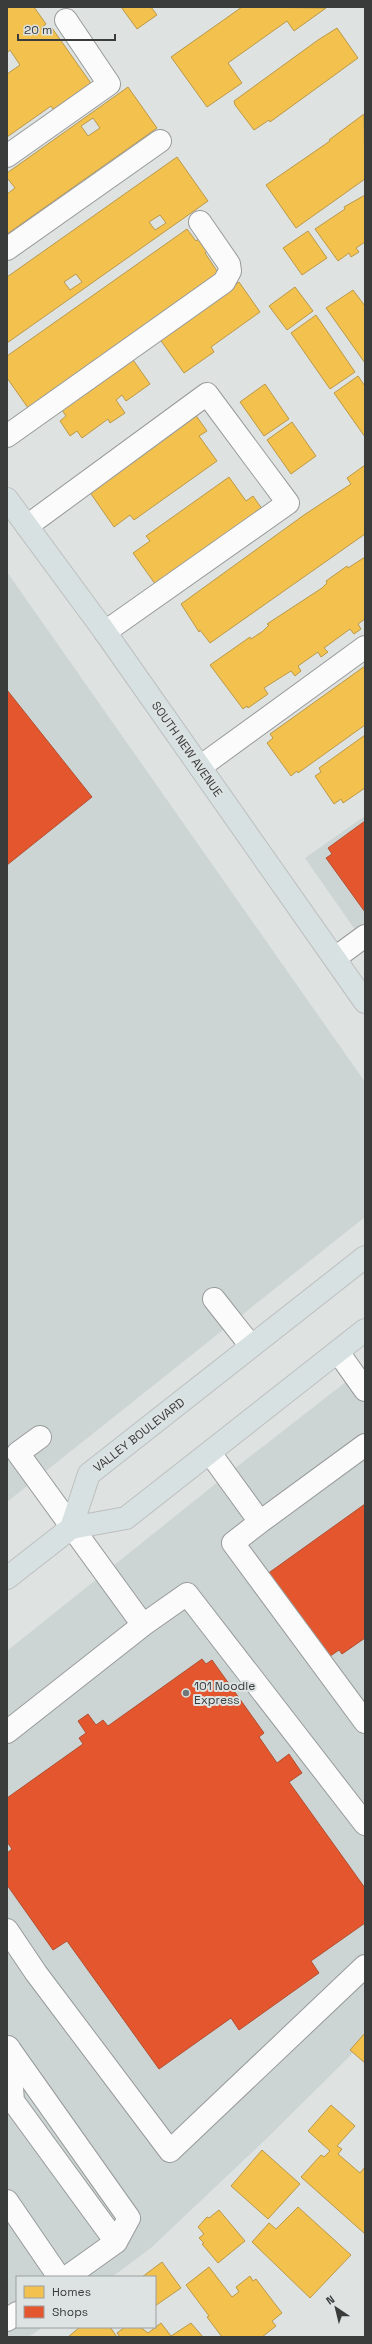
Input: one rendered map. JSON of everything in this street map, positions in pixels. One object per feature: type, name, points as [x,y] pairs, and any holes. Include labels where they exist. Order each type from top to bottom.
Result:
[{"type":"main road","name":"SOUTH NEW AVENUE","points":[[7,499],[106,632],[365,1002]]},
{"type":"main road","name":"VALLEY BOULEVARD","points":[[71,1528],[89,1474],[365,1257]]},
{"type":"main road","points":[[7,1578],[71,1528],[126,1518],[365,1330]]},
{"type":"lane","points":[[7,156],[109,84],[66,20]]},
{"type":"lane","points":[[7,249],[160,141]]},
{"type":"lane","points":[[7,436],[224,282],[230,271],[229,264],[200,222]]},
{"type":"lane","points":[[28,526],[207,394],[288,503],[106,632]]},
{"type":"lane","points":[[200,767],[365,648]]},
{"type":"lane","points":[[335,958],[365,936]]},
{"type":"lane","points":[[214,1299],[251,1346]]},
{"type":"lane","points":[[338,1352],[365,1390]]},
{"type":"lane","points":[[40,1437],[18,1453],[71,1528],[143,1624]]},
{"type":"lane","points":[[365,1445],[233,1543],[365,1722]]},
{"type":"lane","points":[[210,1453],[260,1522]]},
{"type":"lane","points":[[7,1732],[143,1624],[187,1594],[365,1824]]},
{"type":"lane","points":[[7,1930],[36,1973],[170,2151],[365,1966]]},
{"type":"lane","points":[[7,2201],[68,2274],[116,2242],[129,2218],[8,2046]]},
{"type":"lane","points":[[7,2320],[16,2314]]},
{"type":"shaded area","points":[[7,572],[365,1082],[365,1217],[7,1502]]},
{"type":"shaded area","points":[[365,816],[365,944],[305,858]]},
{"type":"shaded area","points":[[365,1367],[365,2041],[265,2140],[152,2247],[113,2276],[16,2276],[16,2328],[42,2328],[29,2337],[7,2337],[7,1651],[234,1469]]},
{"type":"building: Homes","points":[[7,7],[34,7],[46,24],[41,28],[45,33],[52,28],[95,89],[57,115],[51,106],[7,137],[7,74],[20,65],[10,50],[7,53]]},
{"type":"building: Homes","points":[[121,7],[151,7],[157,15],[137,29]]},
{"type":"building: Homes","points":[[242,7],[326,8],[294,31],[287,21],[228,63],[242,83],[207,107],[171,57]]},
{"type":"building: Homes","points":[[337,28],[358,58],[270,122],[269,120],[254,130],[235,105],[234,101]]},
{"type":"building: Homes","points":[[128,87],[157,128],[7,234],[7,194],[15,188],[8,179],[7,180],[7,173]],"holes":[[[93,118],[100,128],[88,136],[81,126]]]},
{"type":"building: Homes","points":[[364,114],[365,179],[296,228],[266,185],[330,141],[329,140]]},
{"type":"building: Homes","points":[[177,157],[208,201],[7,343],[7,277]],"holes":[[[160,215],[166,223],[155,230],[149,222]],[[76,274],[82,282],[70,290],[64,282]]]},
{"type":"building: Homes","points":[[365,195],[365,242],[356,248],[359,252],[351,257],[349,253],[338,261],[315,229],[345,209],[344,207]]},
{"type":"building: Homes","points":[[187,229],[196,241],[200,238],[208,250],[205,253],[223,280],[33,415],[7,378],[7,356]]},
{"type":"building: Homes","points":[[308,231],[327,258],[302,275],[283,248]]},
{"type":"building: Homes","points":[[239,282],[260,312],[211,347],[214,352],[184,373],[159,338]]},
{"type":"building: Homes","points":[[295,287],[313,311],[287,330],[269,306]]},
{"type":"building: Homes","points":[[353,290],[365,306],[365,363],[326,308]]},
{"type":"building: Homes","points":[[316,315],[355,372],[330,389],[291,333]]},
{"type":"building: Homes","points":[[131,357],[150,384],[126,401],[122,395],[116,400],[125,413],[110,423],[108,419],[82,438],[77,431],[70,436],[60,421],[66,416],[60,407]]},
{"type":"building: Homes","points":[[358,376],[365,386],[365,437],[334,393]]},
{"type":"building: Homes","points":[[265,384],[289,419],[264,436],[240,402]]},
{"type":"building: Homes","points":[[195,414],[207,431],[199,436],[217,461],[134,520],[130,515],[114,527],[89,491]]},
{"type":"building: Homes","points":[[292,422],[316,456],[291,474],[267,440]]},
{"type":"building: Homes","points":[[365,465],[365,534],[210,643],[200,630],[199,632],[181,604],[304,515],[351,484],[347,478]]},
{"type":"building: Homes","points":[[229,477],[246,501],[253,496],[265,513],[158,588],[133,553],[150,541],[146,536]]},
{"type":"building: Homes","points":[[365,557],[365,619],[358,624],[361,629],[354,634],[350,629],[324,648],[328,652],[321,657],[318,652],[298,666],[301,671],[295,676],[291,671],[264,688],[268,694],[248,708],[247,706],[243,709],[210,665],[250,637],[251,639],[263,631],[269,625],[267,624],[322,588],[327,583],[326,581],[347,566],[348,568]]},
{"type":"building: Homes","points":[[365,666],[365,725],[298,773],[297,771],[291,776],[267,743],[273,738],[270,734]]},
{"type":"building: Homes","points":[[365,735],[365,788],[343,803],[341,799],[334,804],[315,776],[321,772],[319,768]]},
{"type":"building: Homes","points":[[365,2033],[365,2063],[350,2050]]},
{"type":"building: Homes","points":[[331,2105],[355,2126],[337,2146],[342,2149],[338,2154],[360,2173],[365,2167],[365,2234],[301,2177],[321,2155],[324,2157],[330,2151],[308,2131]]},
{"type":"building: Homes","points":[[262,2150],[300,2184],[268,2219],[231,2186]]},
{"type":"building: Homes","points":[[298,2207],[351,2255],[310,2298],[252,2242],[269,2223],[276,2229]]},
{"type":"building: Homes","points":[[219,2210],[245,2241],[218,2263],[202,2244],[204,2243],[199,2238],[204,2234],[198,2227],[207,2217],[209,2218]]},
{"type":"building: Homes","points":[[162,2262],[181,2288],[156,2305],[156,2276],[143,2276]]},
{"type":"building: Homes","points":[[209,2267],[232,2297],[239,2292],[236,2287],[250,2276],[253,2281],[256,2279],[282,2313],[272,2321],[276,2326],[262,2337],[222,2337],[207,2317],[209,2316],[186,2285]]},
{"type":"building: Homes","points":[[161,2323],[171,2336],[191,2323],[203,2337],[120,2337],[117,2333],[124,2328],[141,2328],[148,2333]]},
{"type":"building: Homes","points":[[79,2328],[111,2328],[117,2337],[68,2337]]},
{"type":"building: Shops","points":[[7,690],[92,797],[7,865]]},
{"type":"building: Shops","points":[[365,821],[365,912],[326,858],[332,854],[328,848]]},
{"type":"building: Shops","points":[[365,1504],[365,1638],[342,1654],[339,1650],[326,1659],[263,1577]]},
{"type":"building: Shops","points":[[202,1659],[206,1664],[212,1660],[264,1733],[259,1737],[277,1763],[289,1754],[302,1773],[289,1782],[365,1888],[365,1923],[311,1961],[319,1973],[239,2030],[231,2018],[159,2069],[67,1941],[53,1950],[7,1885],[7,1853],[12,1849],[7,1842],[7,1798],[83,1744],[79,1738],[86,1733],[78,1721],[88,1714],[96,1725],[103,1720],[108,1726]]},
{"type":"place","name":"101 Noodle Express","points":[[186,1693]]}]
